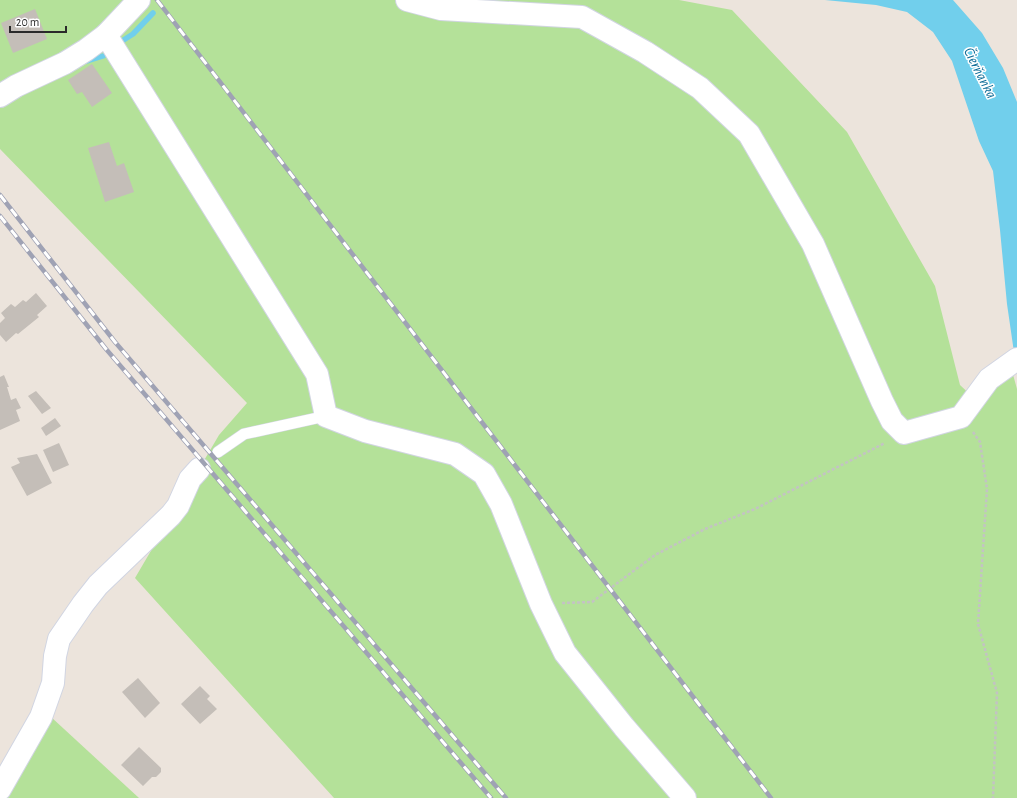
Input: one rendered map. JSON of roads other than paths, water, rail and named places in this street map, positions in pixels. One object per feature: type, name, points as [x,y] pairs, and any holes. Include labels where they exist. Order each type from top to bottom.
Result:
[{"type":"street","points":[[0,96],[16,86],[65,63],[106,35],[139,0]]},
{"type":"street","points":[[407,0],[441,8],[582,17],[645,52],[700,88],[749,134],[813,244],[882,402],[892,421],[904,433],[961,417],[989,379],[1017,360]]},
{"type":"street","points":[[106,35],[317,374],[326,416],[365,431],[454,454],[484,474],[501,504],[541,604],[565,653],[624,727],[685,798]]},
{"type":"street","points":[[0,789],[41,717],[53,683],[55,656],[59,639],[98,585],[171,515],[178,506],[190,479],[199,469]]},
{"type":"lane","points":[[218,452],[244,434],[326,416]]},
{"type":"water","name":"Čierňanka","points":[[825,0],[953,0],[982,33],[1003,68],[1017,102],[1017,373],[1007,304],[993,171],[979,141],[952,61],[933,32],[907,12],[876,5]]},
{"type":"waterway","points":[[122,41],[133,34],[153,13]]},
{"type":"waterway","points":[[87,61],[103,56]]},
{"type":"railway","points":[[157,0],[771,798]]},
{"type":"railway","points":[[0,195],[115,342],[506,798]]},
{"type":"railway","points":[[0,216],[106,349],[491,798]]}]
